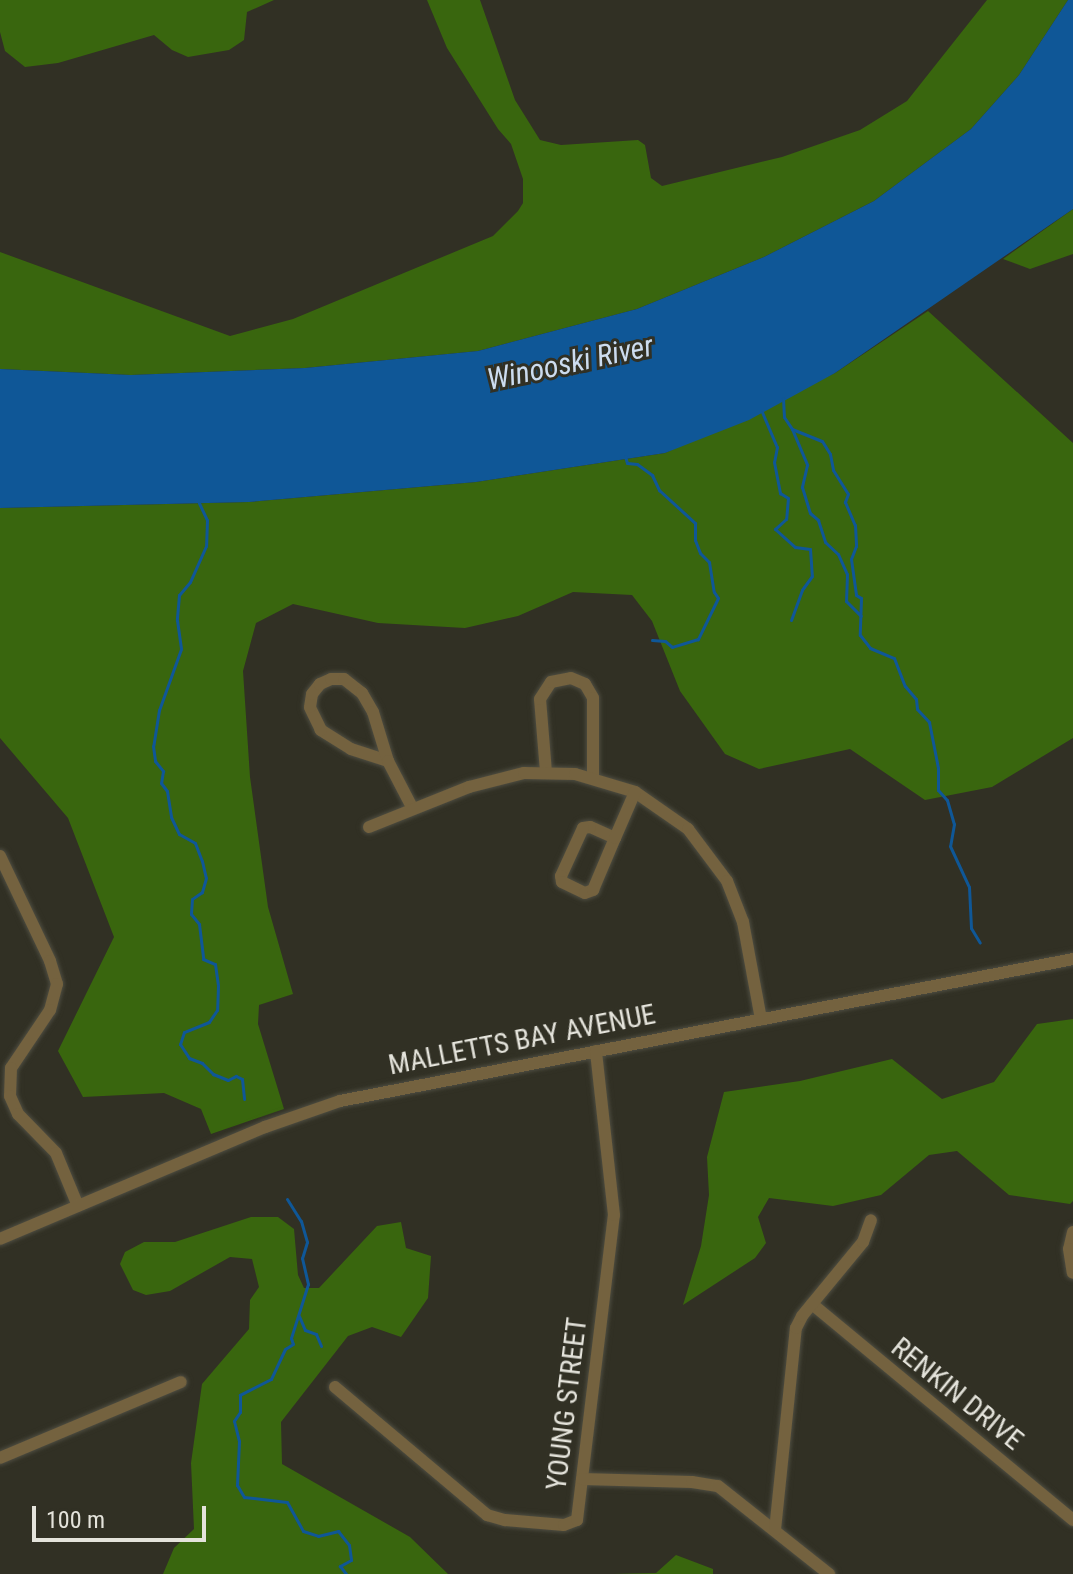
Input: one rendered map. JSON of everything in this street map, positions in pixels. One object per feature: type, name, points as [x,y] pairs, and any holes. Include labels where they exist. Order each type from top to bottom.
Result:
[{"type":"street","points":[[546,772],[540,699],[551,682],[571,678],[585,684],[593,698],[593,778]]},
{"type":"street","points":[[388,761],[351,749],[321,730],[312,715],[310,703],[320,684],[331,679],[344,679],[362,693],[373,712],[388,761],[413,809]]},
{"type":"street","points":[[369,827],[492,779],[546,772],[593,778],[635,792],[680,822],[722,872],[743,922],[761,1019]]},
{"type":"street","points":[[615,838],[590,827],[583,828],[561,876],[562,882],[585,893],[591,891],[615,838],[635,792]]},
{"type":"street","points":[[0,856],[50,961],[57,984],[50,1010],[11,1068],[10,1096],[18,1114],[56,1153],[78,1206]]},
{"type":"street","name":"MALLETTS BAY AVENUE","points":[[0,1239],[265,1127],[340,1101],[1073,959]]},
{"type":"street","name":"YOUNG STREET","points":[[335,1387],[478,1509],[495,1518],[573,1523],[582,1479],[614,1215],[596,1051]]},
{"type":"street","points":[[775,1530],[796,1328],[863,1242],[871,1220]]},
{"type":"street","points":[[1073,1232],[1069,1249],[1073,1273]]},
{"type":"street","name":"RENKIN DRIVE","points":[[812,1304],[1073,1520]]},
{"type":"street","points":[[0,1458],[181,1382]]},
{"type":"street","points":[[582,1479],[711,1484],[725,1490],[829,1574]]},
{"type":"green space","points":[[0,0],[274,0],[247,12],[244,40],[229,50],[188,57],[172,50],[154,35],[58,63],[25,67],[5,51],[0,32]]},
{"type":"green space","points":[[427,0],[480,0],[515,100],[540,140],[561,145],[638,140],[645,145],[651,178],[662,186],[782,157],[860,130],[907,101],[987,0],[1068,0],[1019,75],[971,129],[874,201],[764,257],[637,309],[478,351],[305,368],[131,375],[0,369],[0,252],[230,336],[293,319],[493,236],[523,203],[523,179],[511,144],[498,129],[447,48]]},
{"type":"green space","points":[[1073,209],[1073,254],[1030,269],[1003,259]]},
{"type":"green space","points":[[928,311],[1073,443],[1073,738],[992,787],[925,800],[850,749],[759,769],[725,754],[680,691],[652,621],[632,595],[573,592],[518,616],[465,628],[378,623],[293,604],[256,623],[243,671],[250,777],[268,907],[293,994],[259,1005],[258,1024],[284,1109],[211,1134],[201,1109],[164,1093],[83,1097],[58,1051],[114,937],[68,818],[0,738],[0,508],[249,502],[476,482],[665,453],[835,373]]},
{"type":"green space","points":[[1073,1019],[1073,1201],[1070,1204],[1009,1195],[957,1151],[929,1155],[881,1195],[833,1206],[769,1198],[758,1217],[766,1243],[755,1258],[683,1305],[701,1246],[709,1195],[707,1157],[724,1092],[800,1081],[892,1059],[942,1099],[994,1082],[1037,1024]]},
{"type":"green space","points":[[251,1217],[278,1217],[294,1229],[298,1275],[304,1288],[319,1288],[377,1226],[401,1222],[406,1248],[431,1256],[428,1298],[401,1337],[372,1327],[348,1336],[281,1422],[282,1464],[410,1537],[448,1574],[163,1574],[174,1548],[194,1529],[191,1463],[202,1384],[249,1329],[250,1300],[259,1287],[252,1259],[230,1257],[170,1291],[146,1295],[133,1290],[120,1264],[125,1252],[144,1242],[175,1242]]},
{"type":"green space","points":[[676,1555],[713,1569],[713,1574],[613,1574],[656,1573]]},
{"type":"water","name":"Winooski River","points":[[1068,0],[1073,0],[1073,209],[835,373],[749,420],[665,453],[476,482],[249,502],[0,508],[0,369],[131,375],[305,368],[478,351],[637,309],[764,257],[874,201],[971,129],[1019,75]]},
{"type":"waterway","points":[[783,398],[784,417],[792,429],[822,441],[830,454],[833,470],[848,494],[845,502],[855,525],[856,546],[851,559],[856,595],[861,598],[860,635],[870,648],[894,658],[905,686],[916,699],[917,709],[929,722],[938,768],[938,790],[947,800],[954,824],[950,846],[969,887],[971,928],[980,943]]},
{"type":"waterway","points":[[762,412],[777,447],[774,462],[780,493],[788,498],[786,519],[775,529],[795,547],[810,549],[812,576],[802,590],[791,620]]},
{"type":"waterway","points":[[792,429],[807,465],[802,487],[810,513],[818,520],[825,542],[838,554],[847,574],[846,601],[861,616]]},
{"type":"waterway","points":[[625,456],[627,463],[637,464],[652,475],[659,490],[695,523],[695,540],[700,553],[709,562],[714,592],[718,598],[698,639],[672,647],[665,641],[652,640]]},
{"type":"waterway","points":[[199,503],[207,520],[206,546],[190,582],[179,595],[177,620],[181,649],[159,710],[153,746],[155,761],[163,771],[161,783],[167,791],[171,817],[179,834],[195,843],[202,861],[206,878],[202,892],[192,899],[191,914],[199,924],[203,959],[215,964],[218,986],[217,1010],[209,1022],[184,1032],[180,1044],[189,1058],[202,1063],[213,1074],[228,1080],[236,1076],[242,1079],[244,1099]]},
{"type":"waterway","points":[[287,1199],[301,1221],[307,1242],[302,1258],[308,1284],[291,1338],[293,1344],[285,1349],[271,1379],[240,1395],[240,1412],[234,1421],[239,1441],[237,1485],[244,1497],[287,1502],[303,1531],[318,1536],[338,1531],[349,1545],[351,1560],[340,1566],[346,1574]]},
{"type":"waterway","points":[[299,1316],[305,1330],[316,1334],[321,1346]]}]
